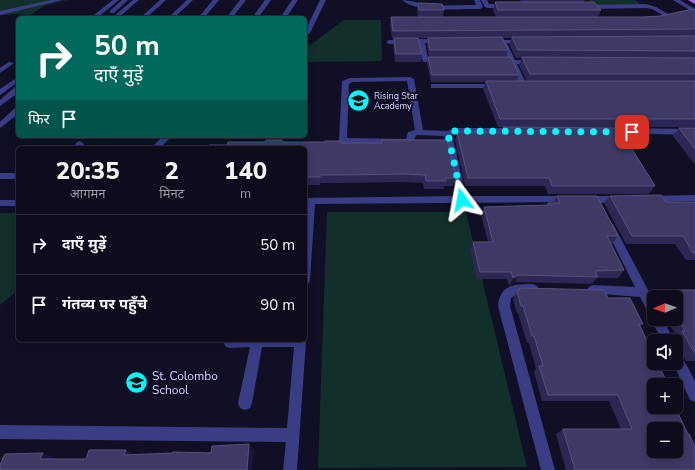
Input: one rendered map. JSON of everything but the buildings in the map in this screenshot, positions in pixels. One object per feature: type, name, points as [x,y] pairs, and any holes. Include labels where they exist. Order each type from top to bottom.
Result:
[{"type":"main road","points":[[691,0],[695,2]]},
{"type":"street","points":[[0,13],[59,0]]},
{"type":"street","points":[[96,16],[116,0]]},
{"type":"street","points":[[106,16],[125,0]]},
{"type":"street","points":[[121,16],[136,0]]},
{"type":"street","points":[[145,16],[162,0]]},
{"type":"street","points":[[174,16],[190,0]]},
{"type":"street","points":[[202,16],[216,0]]},
{"type":"street","points":[[231,16],[243,0]]},
{"type":"street","points":[[256,16],[268,0]]},
{"type":"street","points":[[284,16],[295,0]]},
{"type":"street","points":[[307,33],[323,0],[318,0]]},
{"type":"street","points":[[405,0],[414,5],[424,6],[480,7],[477,0]]},
{"type":"street","points":[[588,0],[594,7]]},
{"type":"street","points":[[639,0],[650,7],[676,15]]},
{"type":"street","points":[[676,0],[694,10]]},
{"type":"street","points":[[490,12],[486,3],[516,6]]},
{"type":"street","points":[[579,7],[650,7]]},
{"type":"street","points":[[656,19],[694,10]]},
{"type":"street","points":[[421,41],[425,61],[448,61]]},
{"type":"street","points":[[389,42],[451,41]]},
{"type":"street","points":[[481,41],[527,41]]},
{"type":"street","points":[[434,86],[519,85],[512,62],[503,41]]},
{"type":"street","points":[[496,62],[544,62]]},
{"type":"street","points":[[0,71],[11,63]]},
{"type":"street","points":[[419,132],[410,79],[350,80],[345,83],[343,141],[407,142],[410,141],[411,134],[414,132],[448,134],[457,130],[520,131]]},
{"type":"street","points":[[0,93],[16,81]]},
{"type":"street","points":[[0,104],[16,91]]},
{"type":"street","points":[[0,126],[16,114]]},
{"type":"street","points":[[600,131],[695,132]]},
{"type":"street","points":[[448,134],[462,200]]},
{"type":"street","points":[[157,146],[166,138]]},
{"type":"street","points":[[0,176],[16,176]]},
{"type":"street","points":[[307,230],[308,201],[462,200],[598,203],[638,199],[695,198]]},
{"type":"street","points":[[0,203],[16,203]]},
{"type":"street","points":[[607,220],[647,298]]},
{"type":"street","points":[[546,289],[515,289],[508,293],[504,299],[504,306],[548,470]]},
{"type":"street","points":[[583,290],[644,292]]},
{"type":"street","points":[[229,342],[257,342],[245,403]]},
{"type":"street","points":[[290,470],[297,395],[300,342]]},
{"type":"street","points":[[683,370],[695,395]]},
{"type":"street","points":[[0,432],[293,435]]},
{"type":"green space","points":[[0,0],[68,0],[46,5],[30,15],[0,15]]},
{"type":"green space","points":[[589,0],[635,0],[641,5],[593,5]]},
{"type":"green space","points":[[344,20],[381,20],[382,61],[307,62],[307,48]]},
{"type":"green space","points":[[327,212],[466,212],[527,467],[318,468]]},
{"type":"green space","points":[[0,213],[16,213],[16,292],[0,305]]},
{"type":"place","name":"Rising Star Academy","points":[[358,101]]},
{"type":"place","name":"St. Colombo School","points":[[136,383]]},
{"type":"route","points":[[462,200],[448,134],[451,131],[632,132]]}]
